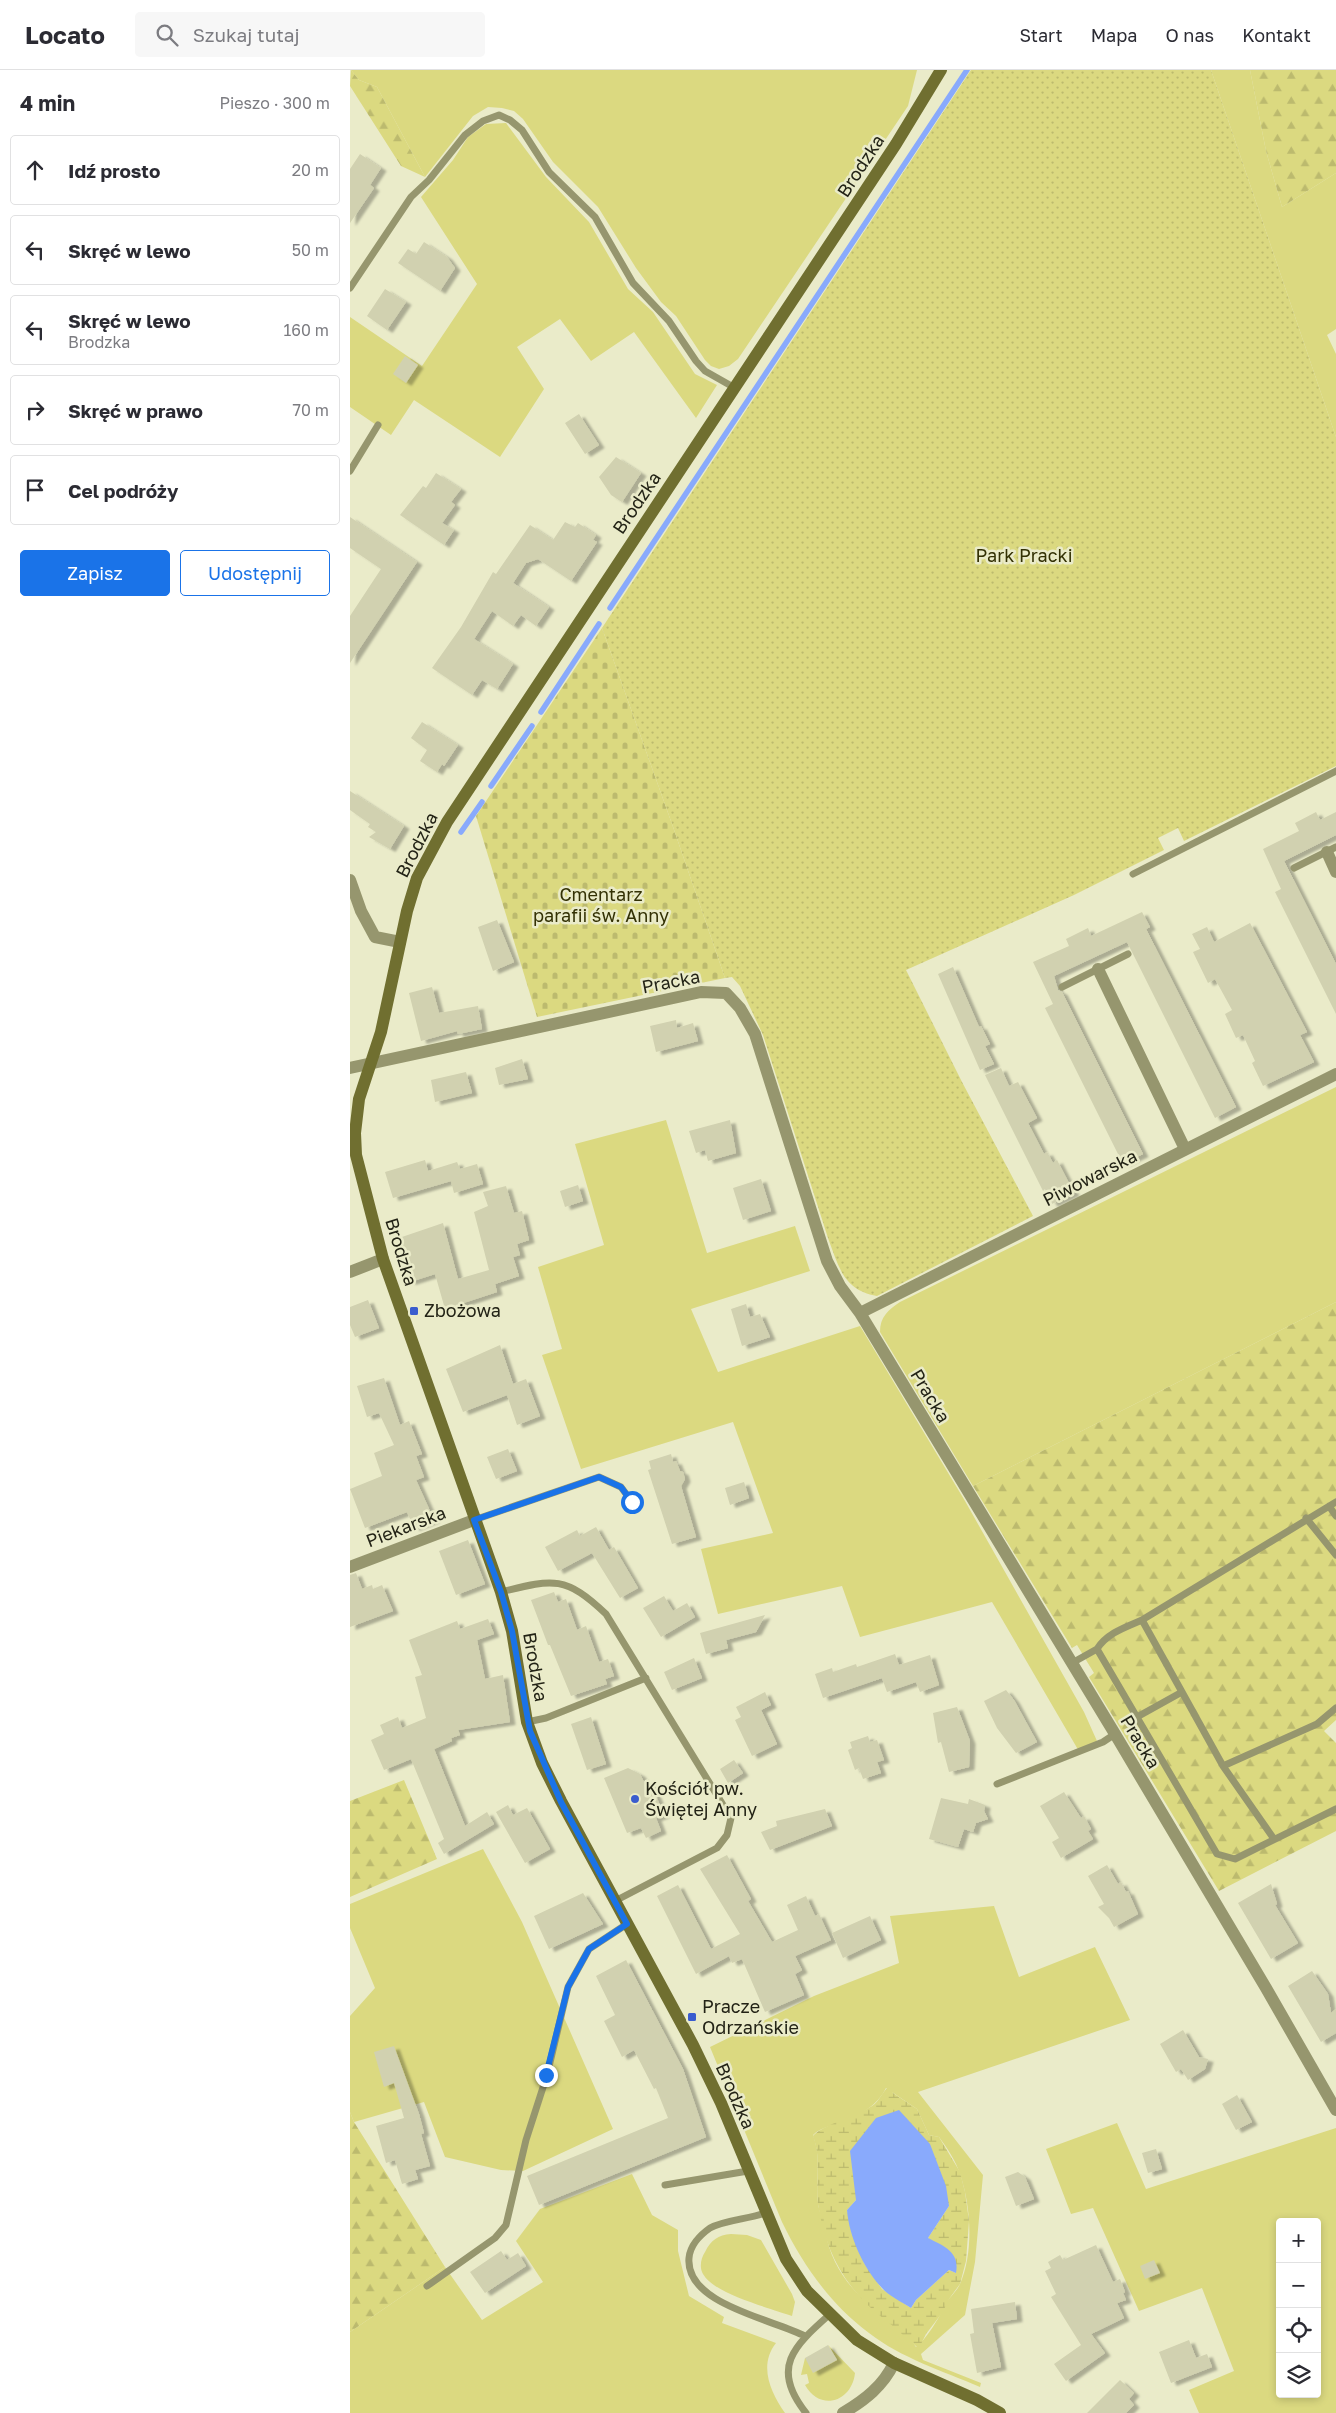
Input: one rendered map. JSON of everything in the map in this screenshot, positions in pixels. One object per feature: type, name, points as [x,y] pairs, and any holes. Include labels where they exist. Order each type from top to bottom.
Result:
[{"type":"street","name":"Brodzka","points":[[941,70],[896,144],[447,822],[416,878],[381,1032],[363,1083],[356,1113],[356,1155],[383,1259],[501,1592],[512,1631],[527,1722],[542,1763],[561,1802],[693,2045],[721,2103],[786,2260],[807,2290],[829,2315],[856,2340],[894,2363],[977,2400],[1000,2413]]},
{"type":"street","points":[[1331,850],[1336,872]]},
{"type":"street","points":[[350,880],[361,911],[375,937],[400,942]]},
{"type":"street","points":[[1098,969],[1185,1149]]},
{"type":"street","name":"Pracka","points":[[370,1063],[701,992],[726,993],[740,1008],[755,1034],[827,1261],[840,1286],[860,1313],[1116,1734],[1262,1980],[1336,2110]]},
{"type":"street","points":[[350,1068],[370,1063]]},
{"type":"street","name":"Piwowarska","points":[[860,1313],[1336,1074]]},
{"type":"street","points":[[350,1272],[383,1259]]},
{"type":"street","name":"Piekarska","points":[[350,1567],[474,1520]]},
{"type":"street","points":[[843,2413],[873,2392],[888,2376],[894,2363]]},
{"type":"lane","points":[[350,288],[411,197],[429,180],[465,135],[483,121],[500,115],[510,120],[522,130],[549,172],[595,217],[633,283],[669,321],[705,372],[735,388]]},
{"type":"lane","points":[[350,471],[378,425]]},
{"type":"lane","points":[[1133,874],[1336,771]]},
{"type":"lane","points":[[1294,868],[1331,850]]},
{"type":"lane","points":[[1062,987],[1128,954]]},
{"type":"lane","points":[[474,1520],[599,1477],[621,1487],[632,1502]]},
{"type":"lane","points":[[1072,1663],[1097,1649],[1102,1642],[1121,1629],[1142,1620],[1306,1518],[1336,1502]]},
{"type":"lane","points":[[1329,1506],[1336,1516]]},
{"type":"lane","points":[[1306,1518],[1336,1555]]},
{"type":"lane","points":[[501,1592],[545,1581],[564,1583],[585,1594],[606,1614],[731,1818],[727,1835],[717,1848],[615,1901]]},
{"type":"lane","points":[[1142,1620],[1223,1766],[1274,1840]]},
{"type":"lane","points":[[1097,1649],[1217,1854],[1235,1859],[1336,1809]]},
{"type":"lane","points":[[527,1722],[546,1718],[646,1678]]},
{"type":"lane","points":[[1137,1717],[1182,1692]]},
{"type":"lane","points":[[1223,1766],[1317,1724],[1336,1708]]},
{"type":"lane","points":[[997,1784],[1103,1742],[1116,1734]]},
{"type":"lane","points":[[428,2286],[494,2238],[506,2226],[526,2140],[546,2075],[568,1987],[589,1949],[627,1924]]},
{"type":"lane","points":[[665,2186],[748,2171]]},
{"type":"lane","points":[[765,2213],[724,2223],[705,2233],[690,2250],[690,2274],[704,2294],[805,2336]]},
{"type":"lane","points":[[806,2413],[793,2394],[788,2369],[792,2352],[805,2336],[829,2315]]},
{"type":"green space","points":[[351,70],[917,70],[908,106],[738,359],[729,366],[719,369],[711,366],[705,360],[676,316],[661,302],[636,268],[598,207],[553,162],[523,119],[514,111],[488,107],[473,116],[425,177],[377,87],[359,80]]},
{"type":"green space","points":[[351,70],[359,80],[377,87],[425,177],[401,166],[350,86]]},
{"type":"green space","name":"Park Pracki","points":[[971,70],[1211,70],[1336,437],[1336,766],[1184,841],[1178,828],[1158,838],[1164,850],[1074,895],[906,970],[962,1082],[1033,1216],[877,1296],[866,1293],[849,1283],[839,1268],[763,1035],[740,986],[732,977],[725,978],[602,628]]},
{"type":"green space","points":[[1211,70],[1250,70],[1266,151],[1282,207],[1336,173],[1336,329],[1327,335],[1336,354],[1336,437]]},
{"type":"green space","points":[[1250,70],[1336,70],[1336,173],[1282,207],[1266,151]]},
{"type":"green space","points":[[506,123],[546,177],[589,222],[628,289],[653,312],[695,374],[717,385],[696,418],[634,332],[591,361],[560,319],[517,347],[544,389],[500,457],[414,400],[391,435],[350,407],[350,317],[422,366],[477,284],[421,197],[453,160],[468,137],[486,124]]},
{"type":"green space","name":"Cmentarz parafii św. Anny","points":[[602,628],[725,978],[537,1017],[476,816]]},
{"type":"green space","points":[[1336,1087],[1336,1302],[973,1486],[880,1332],[881,1322],[888,1311],[900,1302]]},
{"type":"green space","points":[[666,1120],[707,1253],[795,1226],[810,1271],[691,1309],[718,1372],[860,1326],[965,1501],[1084,1712],[1097,1741],[1080,1753],[992,1602],[860,1637],[842,1586],[718,1614],[701,1549],[773,1533],[733,1422],[581,1469],[542,1355],[562,1349],[538,1267],[604,1245],[575,1144]]},
{"type":"green space","points":[[1336,1302],[1336,1720],[1324,1731],[1336,1743],[1336,1831],[1219,1891],[1089,1677],[1094,1673],[1077,1645],[1072,1648],[973,1486]]},
{"type":"green space","points":[[404,1780],[437,1859],[350,1897],[350,1801]]},
{"type":"green space","points":[[483,1849],[522,1922],[613,2129],[523,2171],[501,2170],[445,2157],[424,2102],[354,2122],[350,2112],[350,2016],[375,1988],[350,1928],[350,1904]]},
{"type":"green space","points":[[994,1906],[1019,1977],[1095,1947],[1130,2020],[918,2092],[983,2175],[975,2262],[965,2315],[921,2354],[923,2360],[981,2383],[980,2387],[923,2363],[881,2342],[855,2322],[819,2283],[808,2268],[782,2222],[710,2047],[814,1996],[899,1963],[890,1916]],"holes":[[[886,2088],[917,2109],[929,2135],[939,2137],[958,2169],[967,2200],[969,2244],[960,2284],[946,2303],[932,2328],[916,2347],[911,2340],[856,2292],[836,2264],[829,2248],[819,2206],[817,2194],[818,2161],[813,2135],[823,2128],[862,2113],[878,2100]]]},
{"type":"green space","points":[[890,2086],[893,2093],[917,2109],[929,2135],[939,2137],[960,2172],[969,2221],[966,2261],[960,2284],[926,2334],[919,2348],[870,2307],[848,2282],[839,2268],[826,2238],[818,2204],[818,2162],[813,2136],[824,2128],[872,2106]],"holes":[[[856,2200],[949,2206],[928,2238],[956,2273],[949,2270],[916,2300],[911,2308],[882,2289],[864,2263],[847,2210]]]},
{"type":"green space","points":[[350,2112],[354,2122],[445,2267],[350,2332]]},
{"type":"green space","points":[[1117,2123],[1146,2189],[1336,2128],[1336,2413],[1199,2413],[1189,2390],[1234,2371],[1202,2288],[1139,2311],[1093,2208],[1071,2214],[1046,2149]]},
{"type":"green space","points":[[632,2174],[652,2215],[678,2230],[678,2251],[689,2296],[724,2317],[722,2323],[776,2343],[768,2361],[768,2379],[775,2397],[785,2413],[350,2413],[350,2332],[445,2267],[482,2320],[543,2282],[516,2241],[540,2209]]},
{"type":"green space","points":[[731,2234],[747,2235],[761,2240],[792,2294],[795,2302],[792,2316],[730,2294],[718,2288],[703,2274],[701,2268],[702,2260],[710,2244],[719,2237]]},
{"type":"green space","points":[[828,2345],[855,2373],[853,2383],[842,2397],[827,2401],[819,2399],[811,2393],[805,2385],[809,2383],[807,2374],[801,2375],[805,2358],[837,2360]]},
{"type":"water","points":[[899,2110],[930,2144],[946,2186],[949,2206],[928,2238],[950,2251],[956,2260],[957,2266],[956,2273],[949,2270],[916,2300],[911,2308],[885,2291],[869,2271],[854,2241],[847,2210],[856,2200],[850,2151],[876,2118]]},
{"type":"building","points":[[360,154],[381,168],[370,185],[374,188],[350,223],[350,169]]},
{"type":"building","points":[[424,242],[447,257],[455,268],[440,291],[398,263],[408,249],[416,254]]},
{"type":"building","points":[[385,289],[406,302],[387,330],[367,316]]},
{"type":"building","points":[[405,356],[418,365],[406,383],[393,374]]},
{"type":"building","points":[[579,414],[599,445],[585,454],[565,423]]},
{"type":"building","points":[[616,457],[641,473],[622,502],[611,495],[599,477]]},
{"type":"building","points":[[436,473],[461,489],[451,502],[455,505],[442,523],[454,530],[444,545],[400,515],[423,486],[426,488]]},
{"type":"building","points":[[350,517],[417,562],[350,663],[350,616],[381,569],[350,548]]},
{"type":"building","points":[[565,522],[575,527],[578,523],[596,535],[593,540],[597,542],[571,581],[538,559],[526,563],[513,583],[549,607],[536,626],[521,615],[513,626],[492,611],[474,639],[513,664],[497,689],[482,680],[472,695],[432,668],[461,627],[493,572],[496,574],[530,525],[553,540]]},
{"type":"building","points":[[422,722],[458,745],[444,766],[442,764],[437,772],[420,761],[427,750],[411,738]]},
{"type":"building","points":[[350,791],[404,826],[390,849],[369,837],[376,832],[368,827],[370,824],[350,810]]},
{"type":"building","points":[[1316,812],[1320,820],[1336,812],[1336,835],[1284,861],[1336,964],[1336,1014],[1275,892],[1281,889],[1263,849],[1299,831],[1295,823]]},
{"type":"building","points":[[1142,912],[1150,927],[1146,929],[1236,1107],[1215,1118],[1127,942],[1054,976],[1058,990],[1062,992],[1143,1154],[1123,1164],[1045,1008],[1053,1004],[1033,962],[1069,946],[1066,939],[1088,928],[1091,936]]},
{"type":"building","points":[[497,920],[514,962],[493,971],[478,927]]},
{"type":"building","points":[[1250,923],[1307,1032],[1300,1035],[1314,1062],[1263,1086],[1252,1063],[1255,1061],[1243,1035],[1236,1038],[1225,1014],[1232,1010],[1215,979],[1208,983],[1193,952],[1200,949],[1192,934],[1207,927],[1214,942]]},
{"type":"building","points":[[953,967],[979,1027],[981,1026],[990,1044],[985,1046],[994,1064],[980,1070],[938,974]]},
{"type":"building","points":[[432,987],[439,1013],[478,1006],[482,1029],[458,1034],[457,1031],[421,1041],[409,993]]},
{"type":"building","points":[[676,1020],[677,1028],[693,1023],[698,1041],[656,1052],[650,1026]]},
{"type":"building","points":[[522,1059],[528,1079],[499,1085],[495,1068]]},
{"type":"building","points":[[1001,1068],[1009,1086],[1018,1082],[1037,1118],[1028,1123],[1044,1154],[1047,1152],[1053,1163],[1057,1160],[1074,1193],[1052,1204],[1045,1189],[1043,1191],[985,1075]]},
{"type":"building","points":[[466,1072],[472,1093],[435,1102],[431,1080]]},
{"type":"building","points":[[730,1120],[736,1153],[708,1161],[705,1150],[696,1153],[689,1131]]},
{"type":"building","points":[[425,1160],[428,1171],[457,1162],[460,1169],[477,1164],[483,1184],[454,1193],[451,1181],[393,1198],[385,1172]]},
{"type":"building","points":[[761,1179],[771,1211],[743,1220],[733,1188]]},
{"type":"building","points":[[578,1185],[583,1201],[565,1207],[560,1191]]},
{"type":"building","points":[[506,1186],[514,1213],[522,1211],[529,1240],[517,1244],[520,1255],[513,1257],[519,1276],[495,1284],[497,1292],[445,1309],[435,1274],[410,1282],[405,1266],[408,1265],[399,1238],[443,1223],[458,1279],[489,1270],[474,1212],[488,1206],[483,1192]]},
{"type":"building","points":[[368,1300],[379,1328],[355,1337],[350,1325],[350,1307]]},
{"type":"building","points":[[746,1304],[750,1317],[760,1314],[770,1337],[742,1346],[731,1309]]},
{"type":"building","points":[[500,1345],[513,1384],[526,1379],[540,1416],[517,1425],[507,1395],[463,1412],[446,1369]]},
{"type":"building","points":[[384,1378],[400,1425],[409,1421],[422,1454],[416,1456],[424,1477],[416,1480],[434,1520],[414,1528],[407,1512],[365,1528],[350,1489],[382,1476],[374,1453],[394,1445],[379,1413],[367,1417],[357,1386]]},
{"type":"building","points":[[508,1449],[517,1471],[496,1479],[487,1457]]},
{"type":"building","points":[[671,1454],[673,1462],[676,1461],[680,1471],[683,1472],[685,1479],[681,1486],[696,1537],[672,1544],[648,1470],[651,1469],[649,1461]]},
{"type":"building","points":[[744,1482],[749,1498],[730,1505],[725,1488]]},
{"type":"building","points":[[596,1527],[609,1550],[614,1547],[638,1588],[620,1598],[592,1553],[558,1571],[545,1547],[577,1530],[580,1536]]},
{"type":"building","points":[[468,1540],[485,1584],[456,1595],[439,1551]]},
{"type":"building","points":[[356,1573],[362,1589],[372,1585],[373,1589],[382,1585],[393,1611],[350,1627],[350,1575]]},
{"type":"building","points":[[554,1592],[558,1602],[566,1599],[577,1630],[586,1626],[599,1662],[608,1659],[614,1676],[605,1679],[607,1684],[571,1696],[550,1645],[548,1645],[531,1600]]},
{"type":"building","points":[[664,1596],[673,1611],[687,1603],[695,1617],[661,1637],[643,1608]]},
{"type":"building","points":[[765,1615],[756,1632],[726,1640],[728,1648],[706,1654],[700,1633]]},
{"type":"building","points":[[488,1619],[494,1634],[477,1640],[485,1679],[503,1675],[510,1722],[458,1730],[460,1735],[451,1738],[452,1741],[434,1749],[465,1826],[487,1812],[494,1824],[444,1854],[438,1843],[444,1839],[411,1759],[384,1770],[371,1740],[384,1734],[380,1725],[398,1717],[402,1728],[426,1718],[415,1677],[422,1675],[409,1640],[457,1621],[460,1629]]},
{"type":"building","points":[[895,1654],[899,1665],[930,1655],[939,1685],[920,1692],[916,1682],[887,1692],[882,1678],[823,1698],[815,1674],[832,1668],[833,1672],[856,1664],[857,1667]]},
{"type":"building","points":[[694,1658],[702,1678],[672,1690],[664,1672]]},
{"type":"building","points":[[1006,1690],[1014,1700],[1037,1742],[1016,1753],[997,1728],[984,1701]]},
{"type":"building","points":[[765,1692],[771,1705],[761,1710],[777,1744],[752,1756],[735,1720],[741,1717],[736,1707]]},
{"type":"building","points":[[957,1707],[970,1741],[969,1767],[949,1772],[941,1742],[938,1743],[933,1713]]},
{"type":"building","points":[[591,1717],[606,1764],[587,1770],[571,1724]]},
{"type":"building","points":[[868,1736],[870,1742],[877,1740],[884,1760],[877,1762],[881,1773],[863,1779],[859,1768],[855,1770],[848,1750],[852,1748],[850,1742]]},
{"type":"building","points":[[734,1760],[743,1773],[728,1783],[720,1769]]},
{"type":"building","name":"Kościół pw. Świętej Anny","points":[[628,1768],[640,1774],[644,1782],[649,1779],[664,1815],[656,1818],[661,1831],[646,1838],[641,1828],[627,1833],[604,1778]]},
{"type":"building","points":[[1064,1792],[1081,1818],[1084,1816],[1091,1829],[1088,1831],[1093,1839],[1061,1858],[1052,1842],[1059,1838],[1040,1806]]},
{"type":"building","points":[[941,1798],[968,1804],[969,1799],[985,1805],[984,1811],[988,1819],[976,1823],[973,1832],[964,1829],[958,1847],[929,1839]]},
{"type":"building","points":[[508,1805],[513,1815],[527,1808],[550,1849],[525,1863],[496,1812]]},
{"type":"building","points":[[825,1809],[832,1826],[770,1850],[761,1832],[777,1826],[776,1821]]},
{"type":"building","points":[[727,1855],[751,1899],[748,1901],[772,1942],[798,1930],[787,1905],[806,1896],[815,1916],[819,1914],[831,1940],[795,1956],[802,1970],[795,1974],[804,1995],[765,2012],[742,1959],[732,1963],[729,1956],[696,1974],[657,1896],[678,1885],[711,1949],[740,1934],[700,1869]]},
{"type":"building","points":[[1107,1865],[1118,1884],[1121,1882],[1126,1892],[1128,1891],[1138,1914],[1114,1927],[1109,1918],[1098,1907],[1104,1904],[1088,1876]]},
{"type":"building","points":[[1271,1884],[1277,1904],[1275,1905],[1298,1943],[1271,1959],[1238,1903]]},
{"type":"building","points":[[583,1893],[603,1924],[549,1949],[534,1916]]},
{"type":"building","points":[[870,1916],[881,1940],[843,1958],[832,1933]]},
{"type":"building","points":[[626,1960],[683,2069],[706,2137],[539,2205],[527,2176],[668,2118],[656,2088],[654,2089],[634,2050],[622,2057],[604,2021],[615,2015],[596,1976]]},
{"type":"building","points":[[1312,1971],[1328,1994],[1331,2013],[1336,2009],[1336,2033],[1321,2042],[1288,1986]]},
{"type":"building","points":[[1183,2030],[1199,2057],[1208,2059],[1205,2069],[1188,2080],[1181,2069],[1176,2072],[1160,2044]]},
{"type":"building","points":[[394,2046],[419,2114],[424,2133],[421,2134],[430,2166],[415,2170],[418,2179],[402,2184],[395,2160],[386,2163],[376,2126],[404,2118],[394,2083],[384,2087],[374,2052]]},
{"type":"building","points":[[1237,2095],[1252,2122],[1236,2130],[1222,2104]]},
{"type":"building","points":[[1156,2149],[1162,2169],[1148,2173],[1142,2153]]},
{"type":"building","points":[[1018,2172],[1025,2177],[1034,2199],[1016,2206],[1005,2177]]},
{"type":"building","points":[[1096,2245],[1113,2282],[1120,2279],[1125,2292],[1123,2293],[1126,2300],[1117,2303],[1124,2318],[1091,2334],[1105,2353],[1066,2381],[1054,2364],[1081,2345],[1051,2297],[1056,2294],[1045,2271],[1051,2268],[1048,2262],[1060,2255],[1063,2260]]},
{"type":"building","points":[[501,2251],[507,2260],[518,2253],[526,2266],[485,2293],[470,2272]]},
{"type":"building","points":[[1154,2260],[1160,2273],[1145,2279],[1140,2266]]},
{"type":"building","points":[[1015,2302],[1017,2319],[992,2323],[1001,2367],[977,2373],[970,2334],[974,2333],[971,2309]]},
{"type":"building","points":[[1189,2340],[1196,2358],[1207,2354],[1212,2367],[1171,2383],[1159,2352]]},
{"type":"building","points":[[828,2345],[837,2360],[813,2373],[805,2358]]},
{"type":"building","points":[[1120,2380],[1134,2393],[1129,2399],[1134,2405],[1126,2413],[1087,2413]]},
{"type":"waterway","points":[[610,608],[967,70]]},
{"type":"waterway","points":[[541,712],[599,624]]},
{"type":"waterway","points":[[491,786],[532,726]]},
{"type":"waterway","points":[[461,832],[482,802]]},
{"type":"place","name":"Zbożowa","points":[[414,1311]]},
{"type":"place","name":"Kościół pw. Świętej Anny","points":[[635,1799]]},
{"type":"place","name":"Pracze Odrzańskie","points":[[692,2017]]},
{"type":"route","points":[[546,2075],[568,1987],[589,1949],[627,1924],[542,1763],[527,1722],[512,1631],[501,1592],[474,1520],[599,1477],[621,1487],[632,1502]]}]
